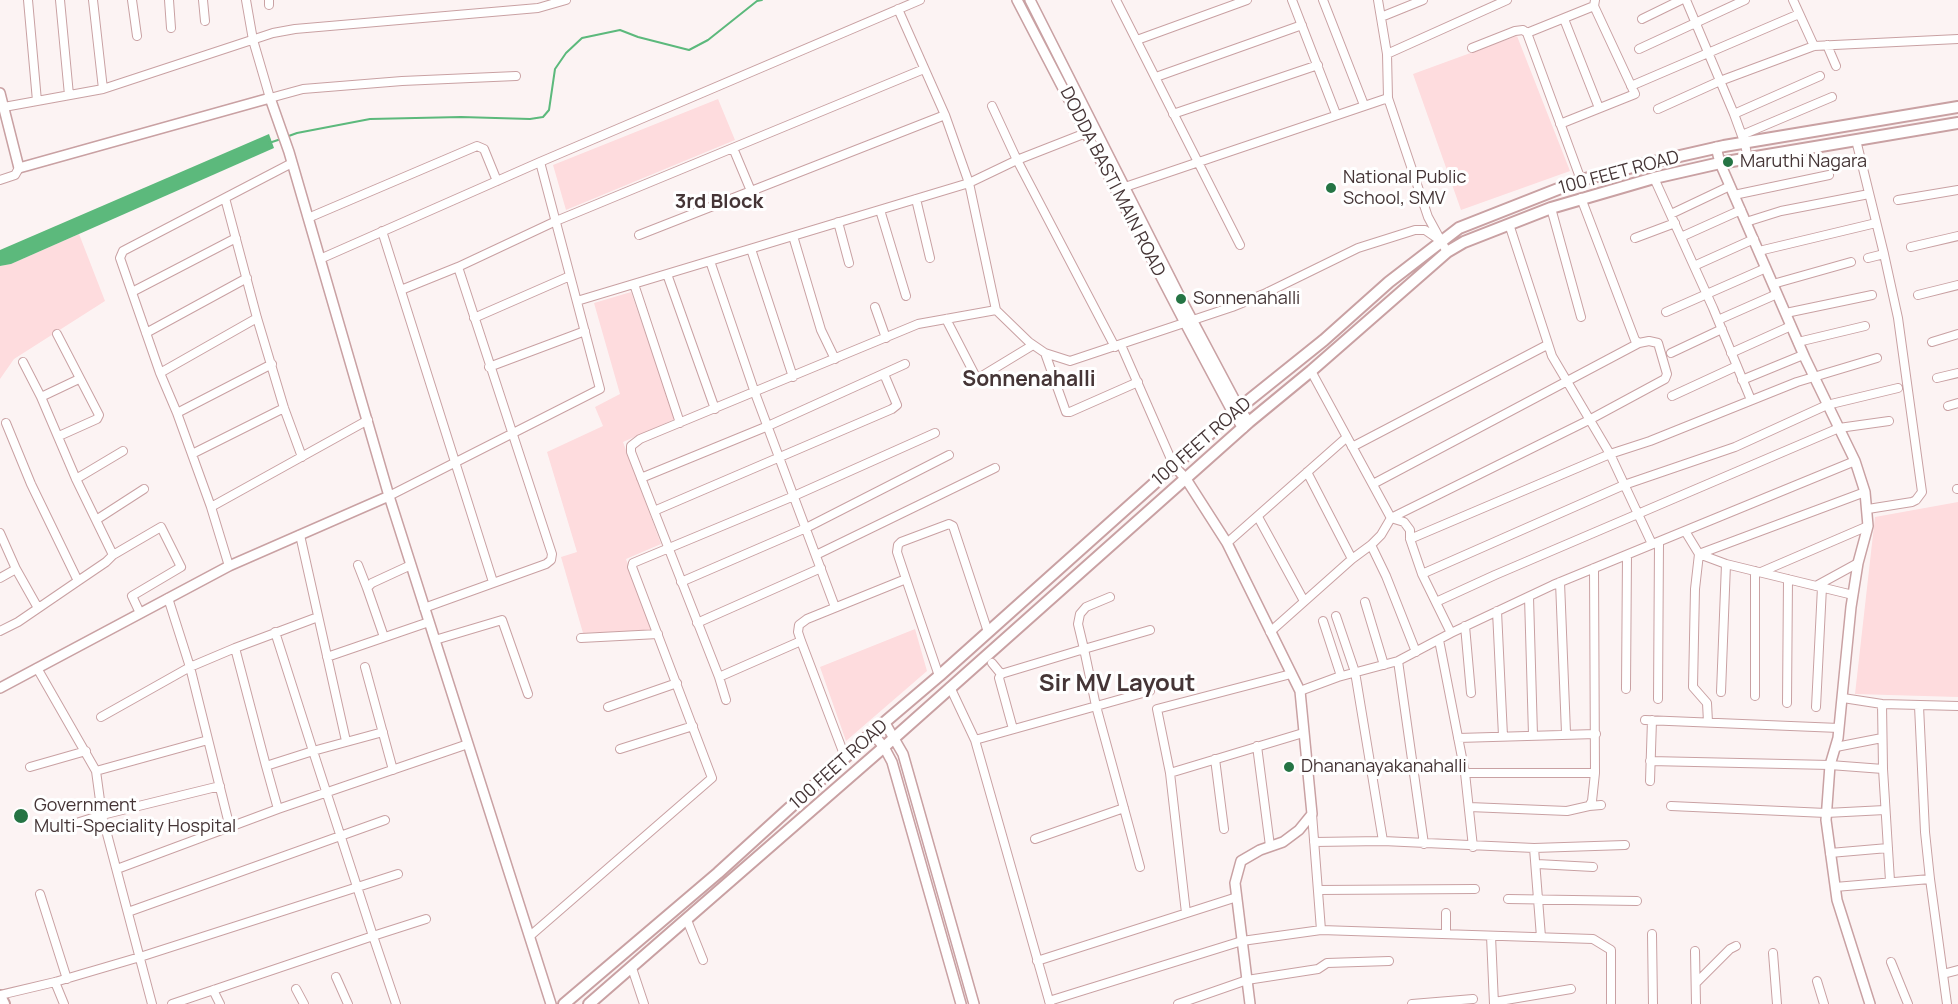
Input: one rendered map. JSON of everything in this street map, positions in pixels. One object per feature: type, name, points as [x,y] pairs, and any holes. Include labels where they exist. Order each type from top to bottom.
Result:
[{"type":"main road","name":"100 FEET ROAD","points":[[564,1004],[718,873],[845,757],[1236,411],[1324,340],[1389,282],[1459,228],[1581,180],[1743,139],[1958,107]]},
{"type":"main road","name":"100 FEET ROAD","points":[[589,1004],[884,747],[1246,425],[1447,252],[1464,242],[1551,208],[1654,177],[1720,163],[1958,123]]},
{"type":"main road","points":[[0,995],[4,1004]]},
{"type":"street","points":[[28,0],[37,101]]},
{"type":"street","points":[[60,0],[69,95]]},
{"type":"street","points":[[93,0],[103,89]]},
{"type":"street","points":[[132,0],[137,36]]},
{"type":"street","points":[[169,0],[171,28]]},
{"type":"street","points":[[203,0],[205,21]]},
{"type":"street","points":[[246,0],[253,40],[279,127],[289,152],[389,496],[551,1004]]},
{"type":"street","points":[[4,107],[103,89],[273,33],[566,0]]},
{"type":"street","points":[[320,259],[540,162],[920,0]]},
{"type":"street","name":"DODDA BASTI MAIN ROAD","points":[[1017,0],[1125,187],[1189,322]]},
{"type":"street","name":"DODDA BASTI MAIN ROAD","points":[[1030,0],[1091,131],[1189,322],[1236,411],[1246,425]]},
{"type":"street","points":[[1116,0],[1240,245]]},
{"type":"street","points":[[1137,40],[1247,0]]},
{"type":"street","points":[[1292,0],[1336,114]]},
{"type":"street","points":[[1323,0],[1364,105]]},
{"type":"street","points":[[1378,0],[1387,54],[1388,98],[1428,217],[1447,252]]},
{"type":"street","points":[[1381,17],[1423,0]]},
{"type":"street","points":[[1387,54],[1507,0]]},
{"type":"street","points":[[1642,19],[1681,0]]},
{"type":"street","points":[[1686,0],[1734,114],[1748,159]]},
{"type":"street","points":[[1639,49],[1745,0]]},
{"type":"street","points":[[1793,0],[1814,46]]},
{"type":"street","points":[[1472,48],[1518,30],[1527,33],[1564,19],[1594,3],[1635,94],[1560,124]]},
{"type":"street","points":[[898,9],[945,115],[969,183],[996,310],[1033,345],[1045,353],[1070,361],[1118,346],[1264,294],[1358,248],[1415,230],[1425,230],[1441,241]]},
{"type":"street","points":[[1631,86],[1799,14]]},
{"type":"street","points":[[1564,19],[1599,108]]},
{"type":"street","points":[[1156,77],[1302,25]]},
{"type":"street","points":[[1527,33],[1581,180]]},
{"type":"street","points":[[1658,109],[1720,81],[1814,46],[1958,39]]},
{"type":"street","points":[[1827,45],[1836,66]]},
{"type":"street","points":[[1173,114],[1317,65]]},
{"type":"street","points":[[401,290],[458,267],[556,221],[924,69]]},
{"type":"street","points":[[19,168],[303,89],[402,81],[516,76]]},
{"type":"street","points":[[1734,114],[1820,76]]},
{"type":"street","points":[[0,93],[19,168],[15,175],[0,180]]},
{"type":"street","points":[[1743,139],[1832,97]]},
{"type":"street","points":[[1125,187],[1388,98]]},
{"type":"street","points":[[992,106],[1017,160],[1138,382],[1174,466],[1186,479],[1227,543],[1300,691],[1321,930]]},
{"type":"street","points":[[639,235],[945,115]]},
{"type":"street","points":[[577,301],[969,183],[1017,160],[1091,131]]},
{"type":"street","points":[[1856,140],[1884,254],[1903,351],[1922,492],[1912,502],[1868,509]]},
{"type":"street","points":[[308,218],[477,146],[484,149],[497,181]]},
{"type":"street","points":[[1716,147],[1720,163],[1803,355],[1855,461],[1865,492],[1868,526],[1858,563],[1853,595],[1843,698],[1836,747],[1830,765],[1826,813],[1835,887],[1848,938],[1870,1004]]},
{"type":"street","points":[[733,148],[751,191]]},
{"type":"street","points":[[0,688],[229,566],[389,496],[600,389],[540,162]]},
{"type":"street","points":[[229,566],[211,507],[160,373],[120,262],[120,255],[123,251],[292,163]]},
{"type":"street","points":[[1671,214],[1732,191],[1829,175]]},
{"type":"street","points":[[1654,177],[1707,294],[1751,400]]},
{"type":"street","points":[[1898,200],[1958,190]]},
{"type":"street","points":[[1746,222],[1781,211],[1869,194]]},
{"type":"street","points":[[225,198],[257,318],[284,408],[302,457]]},
{"type":"street","points":[[1581,198],[1635,340],[1639,343]]},
{"type":"street","points":[[916,199],[930,258]]},
{"type":"street","points":[[1551,208],[1581,317]]},
{"type":"street","points":[[880,210],[906,296]]},
{"type":"street","points":[[1681,237],[1741,210]]},
{"type":"street","points":[[838,222],[849,263]]},
{"type":"street","points":[[1635,238],[1675,223]]},
{"type":"street","points":[[1759,250],[1876,223]]},
{"type":"street","points":[[1509,224],[1547,345],[1610,454],[1638,514],[1655,543],[1658,699]]},
{"type":"street","points":[[382,231],[493,582]]},
{"type":"street","points":[[794,236],[822,330],[835,359]]},
{"type":"street","points":[[1911,248],[1958,236]]},
{"type":"street","points":[[132,292],[236,238]]},
{"type":"street","points":[[1694,266],[1754,239]]},
{"type":"street","points":[[751,249],[793,377]]},
{"type":"street","points":[[1868,258],[1884,254]]},
{"type":"street","points":[[710,261],[755,393],[835,607]]},
{"type":"street","points":[[1773,284],[1851,262]]},
{"type":"street","points":[[424,608],[546,564],[551,560],[552,554],[458,267]]},
{"type":"street","points":[[1666,312],[1766,268]]},
{"type":"street","points":[[667,274],[715,409]]},
{"type":"street","points":[[474,318],[570,276]]},
{"type":"street","points":[[146,333],[247,278]]},
{"type":"street","points":[[634,284],[680,423]]},
{"type":"street","points":[[1918,295],[1958,285]]},
{"type":"street","points":[[1718,320],[1777,294]]},
{"type":"street","points":[[1786,313],[1872,295]]},
{"type":"street","points":[[875,307],[886,338]]},
{"type":"street","points":[[726,700],[631,452],[633,443],[918,324],[996,310]]},
{"type":"street","points":[[160,373],[257,318]]},
{"type":"street","points":[[946,320],[977,379],[1033,345]]},
{"type":"street","points":[[1731,353],[1791,326]]},
{"type":"street","points":[[1798,342],[1865,326]]},
{"type":"street","points":[[1671,353],[1722,329]]},
{"type":"street","points":[[489,367],[585,331]]},
{"type":"street","points":[[57,334],[99,415],[97,419],[59,436]]},
{"type":"street","points":[[1932,342],[1958,334]]},
{"type":"street","points":[[1270,632],[1371,545],[1381,535],[1391,518],[1589,420],[1666,377],[1658,343],[1649,341],[1639,343],[1568,383],[1373,484]]},
{"type":"street","points":[[1352,447],[1547,345]]},
{"type":"street","points":[[1045,353],[1066,412],[1138,382]]},
{"type":"street","points":[[1742,380],[1803,355]]},
{"type":"street","points":[[1410,539],[1610,454],[1650,441],[1814,376],[1877,358]]},
{"type":"street","points":[[23,362],[112,555]]},
{"type":"street","points":[[177,413],[272,364]]},
{"type":"street","points":[[641,478],[768,426],[905,364]]},
{"type":"street","points":[[1672,396],[1737,366]]},
{"type":"street","points":[[1311,371],[1391,518],[1404,522],[1410,530],[1410,539],[1422,574],[1451,633]]},
{"type":"street","points":[[1937,378],[1958,373]]},
{"type":"street","points":[[654,511],[894,408],[897,405],[884,374]]},
{"type":"street","points":[[41,397],[79,379]]},
{"type":"street","points":[[1422,574],[1624,485],[1735,447],[1827,405],[1898,387]]},
{"type":"street","points":[[1948,406],[1958,403]]},
{"type":"street","points":[[192,454],[284,408]]},
{"type":"street","points":[[211,507],[368,420]]},
{"type":"street","points":[[1436,602],[1839,428],[1889,422]]},
{"type":"street","points":[[6,423],[31,484],[78,581]]},
{"type":"street","points":[[530,936],[712,778],[632,566],[634,562],[794,496],[935,433]]},
{"type":"street","points":[[1227,543],[1347,437]]},
{"type":"street","points":[[76,479],[123,451]]},
{"type":"street","points":[[681,582],[806,528],[949,455]]},
{"type":"street","points":[[1300,691],[1341,676],[1398,661],[1465,626],[1560,582],[1855,461]]},
{"type":"street","points":[[816,555],[995,468]]},
{"type":"street","points":[[1307,472],[1352,559]]},
{"type":"street","points":[[96,520],[144,489]]},
{"type":"street","points":[[1699,554],[1865,492]]},
{"type":"street","points":[[1258,517],[1304,601]]},
{"type":"street","points":[[939,676],[897,552],[901,542],[949,524],[953,526],[988,632]]},
{"type":"street","points":[[1758,572],[1868,526]]},
{"type":"street","points":[[0,631],[106,562],[112,555],[161,527],[181,567],[132,596],[140,613]]},
{"type":"street","points":[[1685,531],[1699,554],[1695,589],[1693,687],[1707,703],[1708,722]]},
{"type":"street","points":[[0,533],[16,569],[38,608]]},
{"type":"street","points":[[300,535],[346,741]]},
{"type":"street","points":[[1371,545],[1393,592],[1416,652]]},
{"type":"street","points":[[1699,554],[1726,564],[1853,595]]},
{"type":"street","points":[[1626,689],[1627,555]]},
{"type":"street","points":[[1819,587],[1858,563]]},
{"type":"street","points":[[1721,692],[1726,564]]},
{"type":"street","points":[[358,565],[384,637]]},
{"type":"street","points":[[367,588],[372,583],[411,565]]},
{"type":"street","points":[[697,623],[821,568]]},
{"type":"street","points":[[1589,806],[1592,801],[1595,773],[1596,734],[1594,568]]},
{"type":"street","points":[[0,578],[16,569]]},
{"type":"street","points":[[1755,696],[1758,572]]},
{"type":"street","points":[[845,757],[801,641],[798,632],[799,625],[807,619],[906,579]]},
{"type":"street","points":[[1787,703],[1788,579]]},
{"type":"street","points":[[1560,582],[1566,733]]},
{"type":"street","points":[[1816,707],[1819,587]]},
{"type":"street","points":[[1110,597],[1086,607],[1080,614],[1078,624],[1096,706],[1140,867]]},
{"type":"street","points":[[1529,597],[1533,735]]},
{"type":"street","points":[[168,598],[190,667],[230,828]]},
{"type":"street","points":[[1365,602],[1384,665]]},
{"type":"street","points":[[1497,611],[1503,736]]},
{"type":"street","points":[[1336,616],[1355,672],[1383,841]]},
{"type":"street","points":[[100,717],[190,667],[318,617]]},
{"type":"street","points":[[435,640],[502,620],[528,694]]},
{"type":"street","points":[[1323,621],[1341,676]]},
{"type":"street","points":[[327,657],[429,622]]},
{"type":"street","points":[[1465,626],[1470,693]]},
{"type":"street","points":[[1000,674],[1150,630]]},
{"type":"street","points":[[275,632],[396,1004]]},
{"type":"street","points":[[581,638],[658,634]]},
{"type":"street","points":[[1439,640],[1465,773],[1473,847]]},
{"type":"street","points":[[719,677],[801,641]]},
{"type":"street","points":[[235,648],[278,809]]},
{"type":"street","points":[[1398,661],[1424,844]]},
{"type":"street","points":[[992,663],[1000,674],[999,678],[1013,729]]},
{"type":"street","points":[[364,667],[393,770]]},
{"type":"street","points":[[38,668],[96,771],[102,815],[152,1004]]},
{"type":"street","points":[[1186,913],[1170,773],[1157,709],[1291,674]]},
{"type":"street","points":[[608,707],[677,683]]},
{"type":"street","points":[[950,687],[975,740],[1049,1002],[1242,940],[1321,930],[1593,939],[1611,950],[1611,1004]]},
{"type":"street","points":[[975,740],[1150,691]]},
{"type":"street","points":[[1843,698],[1882,704],[1958,706]]},
{"type":"street","points":[[1882,704],[1883,769],[1890,881]]},
{"type":"street","points":[[1919,706],[1925,832],[1947,1004]]},
{"type":"street","points":[[1650,781],[1648,720],[1839,728]]},
{"type":"street","points":[[885,723],[903,754],[974,1004]]},
{"type":"street","points":[[620,749],[693,726]]},
{"type":"street","points":[[266,766],[382,732]]},
{"type":"street","points":[[872,733],[884,747],[892,762],[962,1004]]},
{"type":"street","points":[[1170,773],[1303,733]]},
{"type":"street","points":[[1458,738],[1566,733],[1596,734]]},
{"type":"street","points":[[1836,747],[1882,738]]},
{"type":"street","points":[[96,771],[208,740]]},
{"type":"street","points":[[117,869],[278,809],[468,744]]},
{"type":"street","points":[[1257,746],[1270,846]]},
{"type":"street","points":[[30,767],[86,751]]},
{"type":"street","points":[[1215,759],[1224,829]]},
{"type":"street","points":[[1650,761],[1830,765],[1883,769]]},
{"type":"street","points":[[1465,773],[1595,773]]},
{"type":"street","points":[[57,829],[102,815],[219,786]]},
{"type":"street","points":[[1469,807],[1567,811],[1601,805]]},
{"type":"street","points":[[1671,806],[1826,813],[1885,810]]},
{"type":"street","points":[[1035,839],[1124,808]]},
{"type":"street","points":[[1250,1004],[1235,883],[1241,861],[1260,850],[1283,842],[1299,830],[1312,814]]},
{"type":"street","points":[[128,912],[384,820]]},
{"type":"street","points":[[1314,842],[1383,841],[1473,847],[1534,848],[1625,845]]},
{"type":"street","points":[[1534,848],[1541,937]]},
{"type":"street","points":[[1830,853],[1888,848]]},
{"type":"street","points":[[1537,864],[1593,867]]},
{"type":"street","points":[[0,995],[67,979],[140,957],[398,874]]},
{"type":"street","points":[[1835,887],[1930,879]]},
{"type":"street","points":[[1318,890],[1475,889]]},
{"type":"street","points":[[40,894],[67,979]]},
{"type":"street","points":[[1037,961],[1237,897]]},
{"type":"street","points":[[1508,899],[1637,901]]},
{"type":"street","points":[[1446,913],[1446,934]]},
{"type":"street","points":[[172,1004],[426,919]]},
{"type":"street","points":[[687,920],[703,960]]},
{"type":"street","points":[[1652,934],[1653,1004]]},
{"type":"street","points":[[1491,936],[1494,1003],[1571,989]]},
{"type":"street","points":[[1696,983],[1730,949],[1736,946]]},
{"type":"street","points":[[1695,951],[1696,1004]]},
{"type":"street","points":[[1773,953],[1777,1004]]},
{"type":"street","points":[[1178,1004],[1247,980],[1318,969],[1327,963],[1389,961]]},
{"type":"street","points":[[1891,962],[1908,1004]]},
{"type":"street","points":[[632,968],[644,1004]]},
{"type":"street","points":[[1943,974],[1958,970]]},
{"type":"street","points":[[336,977],[348,1004]]},
{"type":"street","points":[[1817,981],[1824,1004]]},
{"type":"street","points":[[55,982],[64,1004]]},
{"type":"street","points":[[296,988],[304,1004]]},
{"type":"street","points":[[213,990],[220,1004]]},
{"type":"street","points":[[1412,1004],[1473,999]]},
{"type":"shaded area","points":[[1517,36],[1570,171],[1461,210],[1413,74]]},
{"type":"shaded area","points":[[718,99],[735,140],[566,210],[553,165]]},
{"type":"shaded area","points":[[269,134],[274,148],[11,264],[0,266],[0,250]]},
{"type":"shaded area","points":[[79,234],[105,301],[14,359],[0,379],[0,266],[11,264]]},
{"type":"shaded area","points":[[631,292],[675,419],[623,442],[661,544],[626,559],[653,630],[583,633],[561,557],[577,552],[547,452],[603,426],[595,407],[620,394],[594,303]]},
{"type":"shaded area","points":[[1958,502],[1958,697],[1855,694],[1875,517]]},
{"type":"shaded area","points":[[915,629],[927,671],[846,741],[820,667]]},
{"type":"waterway","points":[[286,137],[370,119],[461,117],[530,119],[543,117],[549,110],[555,69],[566,53],[582,38],[620,30],[689,50],[708,40],[757,1],[762,0]]},
{"type":"waterway","points":[[269,143],[281,139]]},
{"type":"place","name":"Maruthi Nagara","points":[[1728,162]]},
{"type":"place","name":"National Public School, SMV","points":[[1331,188]]},
{"type":"place","name":"Sonnenahalli","points":[[1181,299]]},
{"type":"place","name":"Dhananayakanahalli","points":[[1289,767]]},
{"type":"place","name":"Government Multi-Speciality Hospital","points":[[21,816]]},
{"type":"district","name":"3rd Block","points":[[719,202]]},
{"type":"district","name":"Sonnenahalli","points":[[1029,380]]},
{"type":"district","name":"Sir MV Layout","points":[[1117,684]]}]
